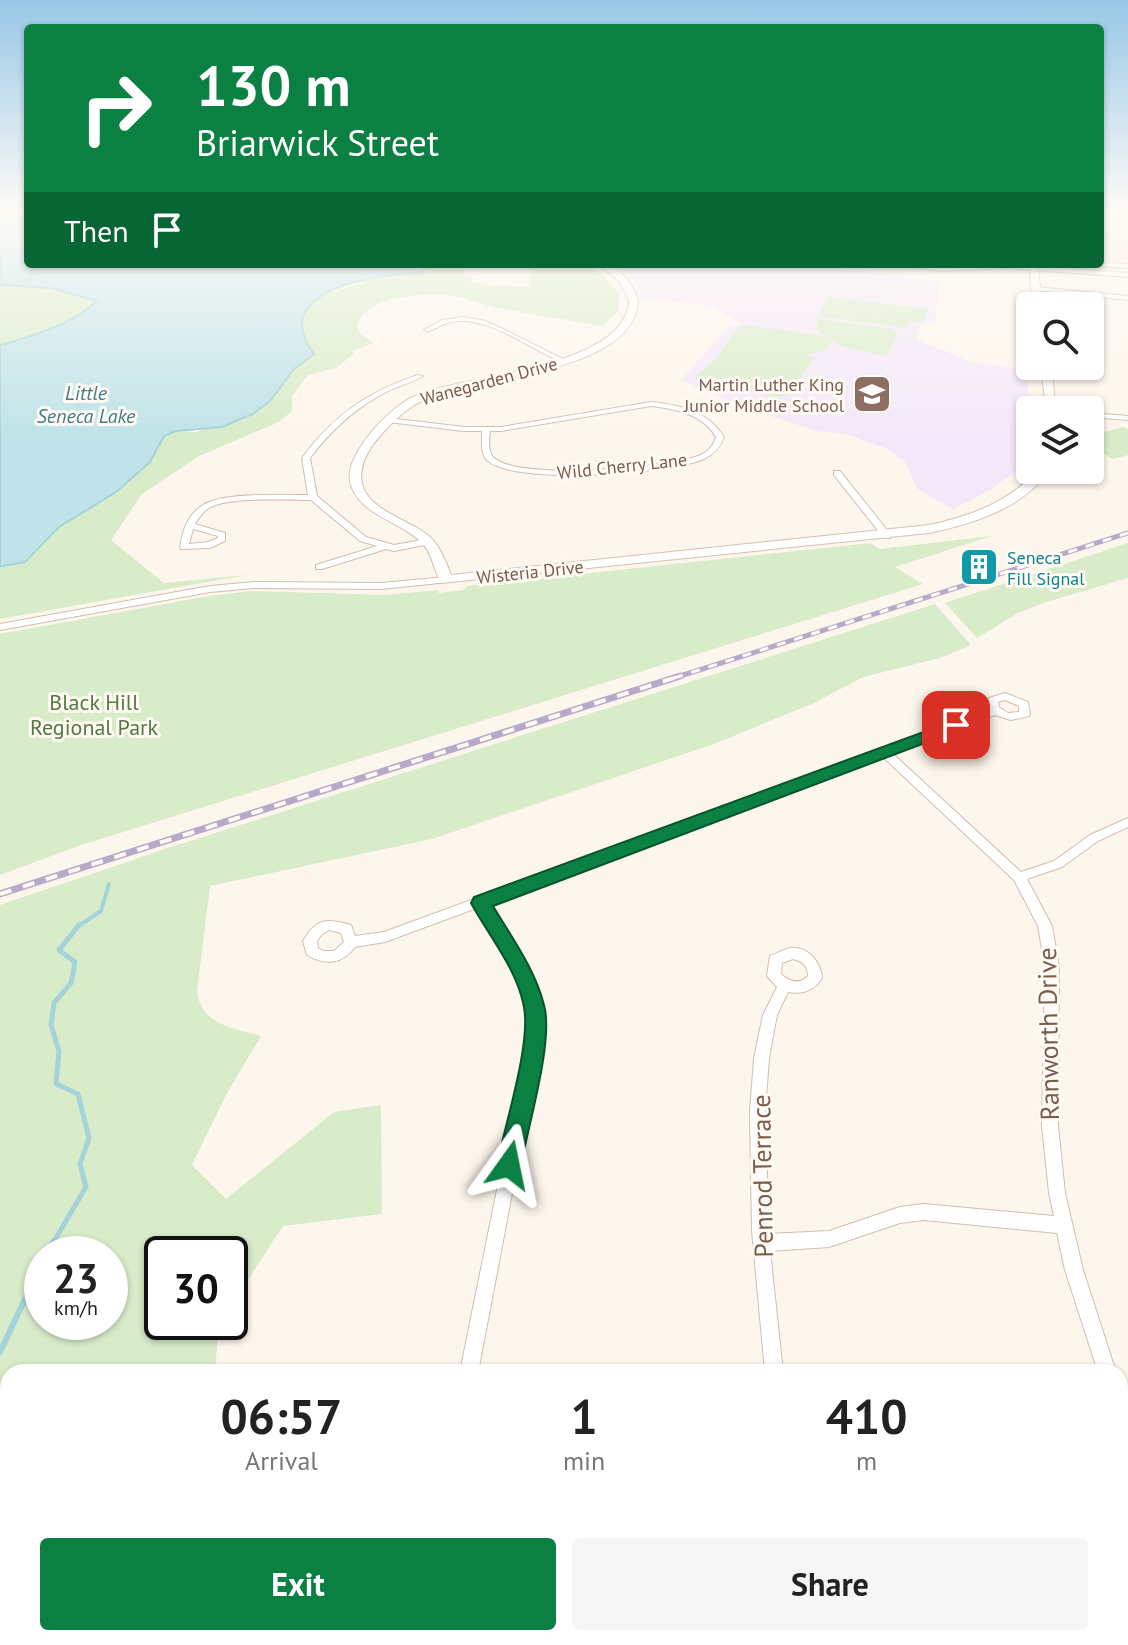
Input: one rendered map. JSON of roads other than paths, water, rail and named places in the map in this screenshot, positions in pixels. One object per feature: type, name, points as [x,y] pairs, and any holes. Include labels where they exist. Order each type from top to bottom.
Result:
[{"type":"street","name":"Wanegarden Drive","points":[[446,580],[437,555],[427,542],[370,504],[356,483],[358,460],[388,420],[407,404],[437,392],[564,361],[600,345],[620,331],[633,313],[634,300],[627,286]]},
{"type":"street","points":[[1036,286],[1036,292]]},
{"type":"street","points":[[1036,289],[1128,298]]},
{"type":"street","points":[[427,330],[452,321],[480,322],[505,330],[564,361]]},
{"type":"street","points":[[420,376],[369,395],[314,446],[306,458],[313,497],[363,539],[394,548],[427,542]]},
{"type":"street","name":"Wild Cherry Lane","points":[[388,420],[486,429],[516,427],[651,404],[674,407],[700,417],[714,427],[720,437],[719,444],[711,453],[687,461],[546,474],[520,472],[492,460],[487,453],[486,429]]},
{"type":"street","points":[[1104,416],[1128,418]]},
{"type":"street","points":[[837,473],[887,536]]},
{"type":"street","name":"Wisteria Drive","points":[[0,627],[210,589],[254,585],[381,586],[887,536],[952,524],[987,513],[1013,500],[1034,484]]},
{"type":"street","points":[[189,525],[213,502],[313,497]]},
{"type":"street","points":[[319,567],[383,547]]},
{"type":"street","points":[[351,942],[385,937],[481,903],[996,711]]},
{"type":"street","name":"Ranworth Drive","points":[[885,753],[1019,877],[1037,909],[1050,947],[1050,1126],[1063,1225],[1105,1364]]},
{"type":"street","points":[[1019,877],[1058,864],[1104,832],[1128,822]]},
{"type":"street","points":[[471,1364],[534,1042],[536,1017],[531,993],[521,970],[481,903]]},
{"type":"street","name":"Penrod Terrace","points":[[773,1364],[757,1168],[762,1061],[772,1004],[785,985]]},
{"type":"street","points":[[762,1243],[829,1239],[900,1215],[924,1212],[1063,1225]]},
{"type":"water","name":"Little Seneca Lake","points":[[13,286],[343,286],[316,300],[304,314],[303,332],[314,354],[294,369],[271,400],[253,414],[222,427],[176,431],[164,436],[150,462],[116,492],[59,527],[25,562],[0,566],[0,345],[64,323],[97,301],[51,288]]},
{"type":"waterway","points":[[78,926],[101,911],[109,884]]},
{"type":"waterway","points":[[57,1236],[86,1187],[80,1164],[89,1138],[78,1094],[56,1084],[59,1051],[51,1025],[54,1003],[71,983],[75,962],[59,950],[78,926]]},
{"type":"waterway","points":[[0,1352],[24,1301]]},
{"type":"railway","points":[[674,678],[1128,533]]},
{"type":"railway","points":[[0,894],[680,676]]},
{"type":"place","name":"Martin Luther King Junior Middle School","points":[[872,394]]},
{"type":"place","name":"Seneca Fill Signal","points":[[979,567]]},
{"type":"park label","name":"Black Hill Regional Park","points":[[94,714]]}]
